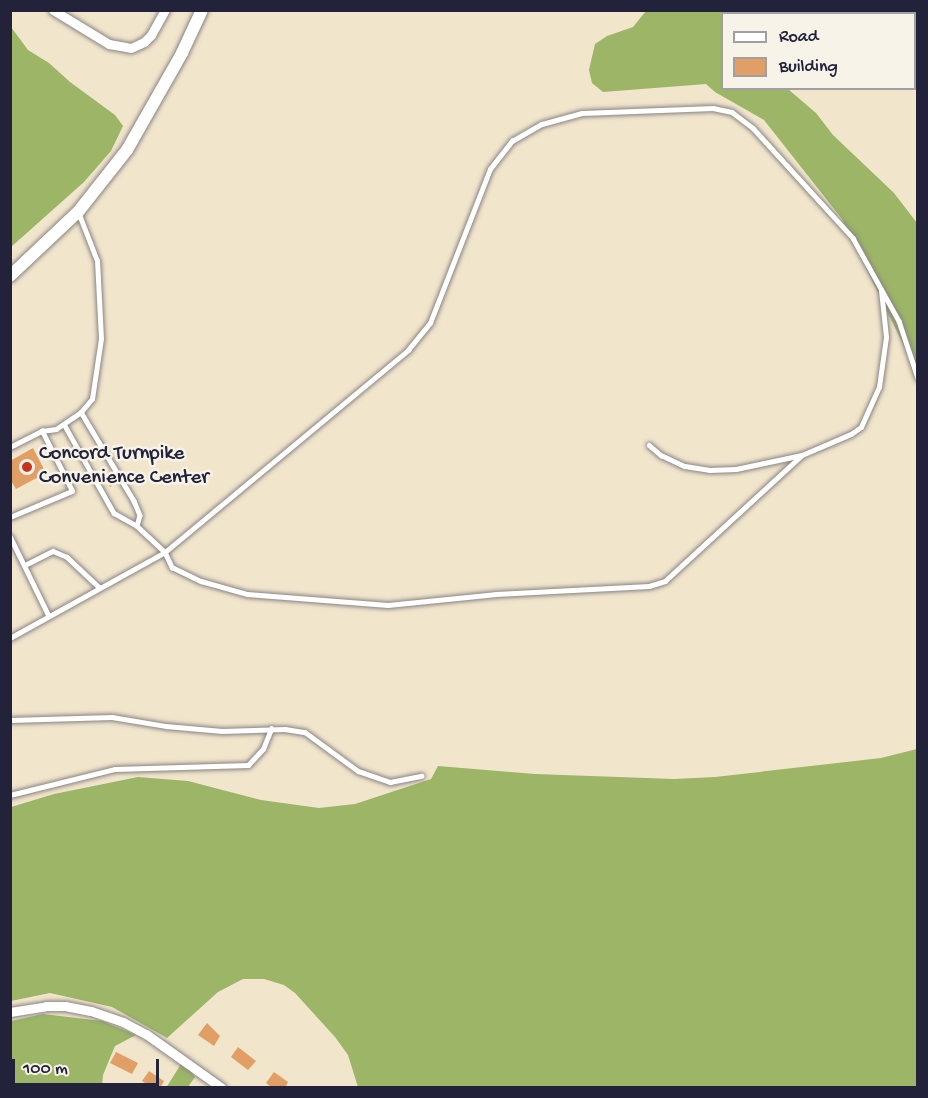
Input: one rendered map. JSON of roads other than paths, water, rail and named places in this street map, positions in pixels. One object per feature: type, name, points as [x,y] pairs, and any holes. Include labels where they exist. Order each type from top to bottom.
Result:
[{"type":"street","points":[[53,10],[109,44],[131,48],[144,42],[151,35],[165,10]]},
{"type":"street","points":[[10,276],[78,212],[106,178],[144,124],[202,10]]},
{"type":"street","points":[[10,1012],[46,1006],[65,1006],[91,1011],[123,1022],[146,1034],[222,1088]]},
{"type":"lane","points":[[10,638],[165,552],[408,350],[430,323],[490,169],[512,141],[542,124],[582,112],[713,108],[732,112],[753,128],[853,238],[899,321],[918,378]]},
{"type":"lane","points":[[10,447],[42,431],[56,429],[81,412],[92,399],[101,339],[97,261],[78,212]]},
{"type":"lane","points":[[649,445],[661,455],[685,466],[710,470],[736,469],[802,455],[851,434],[861,427],[870,411],[884,359],[885,311],[880,285]]},
{"type":"lane","points":[[81,412],[134,501],[140,515],[137,526]]},
{"type":"lane","points":[[64,424],[114,513],[137,526],[165,552],[172,567],[201,581],[247,594],[388,605],[496,594],[649,586],[664,581],[802,455]]},
{"type":"lane","points":[[10,517],[72,491],[42,431]]},
{"type":"lane","points":[[10,536],[50,616]]},
{"type":"lane","points":[[25,565],[53,550],[67,557],[99,587]]},
{"type":"lane","points":[[10,720],[112,717],[166,726],[222,731],[271,729],[305,732],[358,771],[390,782],[421,776]]},
{"type":"lane","points":[[10,795],[115,769],[248,765],[262,749],[271,729]]},
{"type":"place","name":"Concord Turnpike Convenience Center","points":[[27,467]]}]
